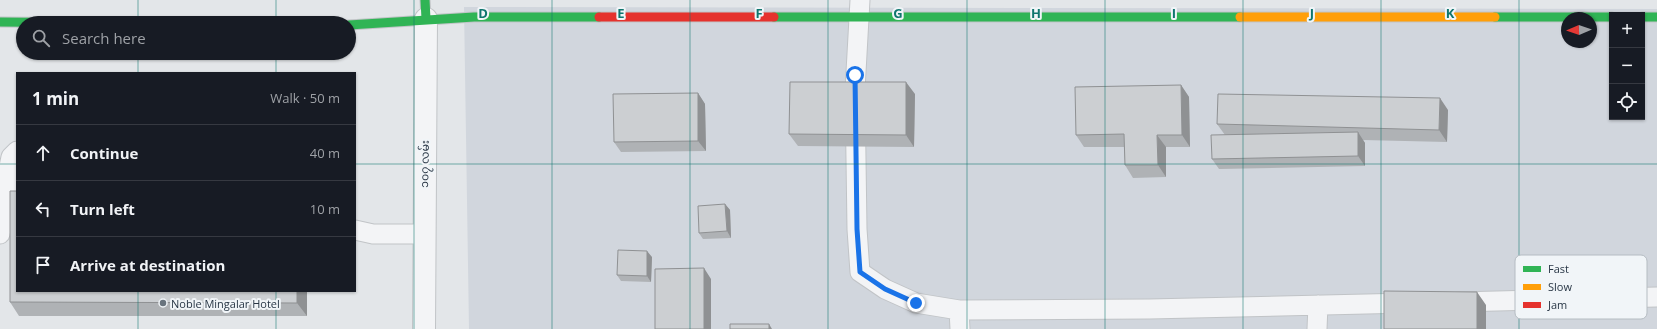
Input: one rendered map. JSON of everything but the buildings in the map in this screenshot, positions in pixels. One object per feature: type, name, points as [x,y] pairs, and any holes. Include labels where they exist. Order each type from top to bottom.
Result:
[{"type":"main road","points":[[356,24],[425,10],[474,16],[860,9],[1209,16],[1609,17]]},
{"type":"main road","points":[[1645,17],[1657,17]]},
{"type":"main road","points":[[0,22],[16,22]]},
{"type":"street","name":"၁၀၇ လမ်း","points":[[424,329],[423,234],[425,10]]},
{"type":"lane","points":[[860,9],[855,97],[857,229],[860,272],[885,289],[916,303],[959,310],[1149,309],[1515,301]]},
{"type":"lane","points":[[0,234],[5,210],[9,167],[11,157],[16,152]]},
{"type":"lane","points":[[356,230],[373,234],[423,234]]},
{"type":"lane","points":[[1647,298],[1657,298]]},
{"type":"lane","points":[[1317,329],[1318,305]]},
{"type":"lane","points":[[959,310],[960,329]]},
{"type":"shaded area","points":[[464,7],[1657,9],[1657,329],[469,329]]},
{"type":"traffic: fast","points":[[425,0],[426,19]]},
{"type":"traffic: fast","points":[[356,25],[474,17],[599,17]]},
{"type":"traffic: fast","points":[[774,17],[1240,17]]},
{"type":"traffic: fast","points":[[1495,17],[1609,17]]},
{"type":"traffic: fast","points":[[1645,17],[1657,17]]},
{"type":"traffic: fast","points":[[0,22],[16,22]]},
{"type":"traffic: slow","points":[[1240,17],[1495,17]]},
{"type":"traffic: jam","points":[[599,17],[774,17]]},
{"type":"place","name":"Noble Mingalar Hotel","points":[[163,303]]},
{"type":"route","points":[[855,75],[857,229],[860,272],[885,289],[916,303]]}]
